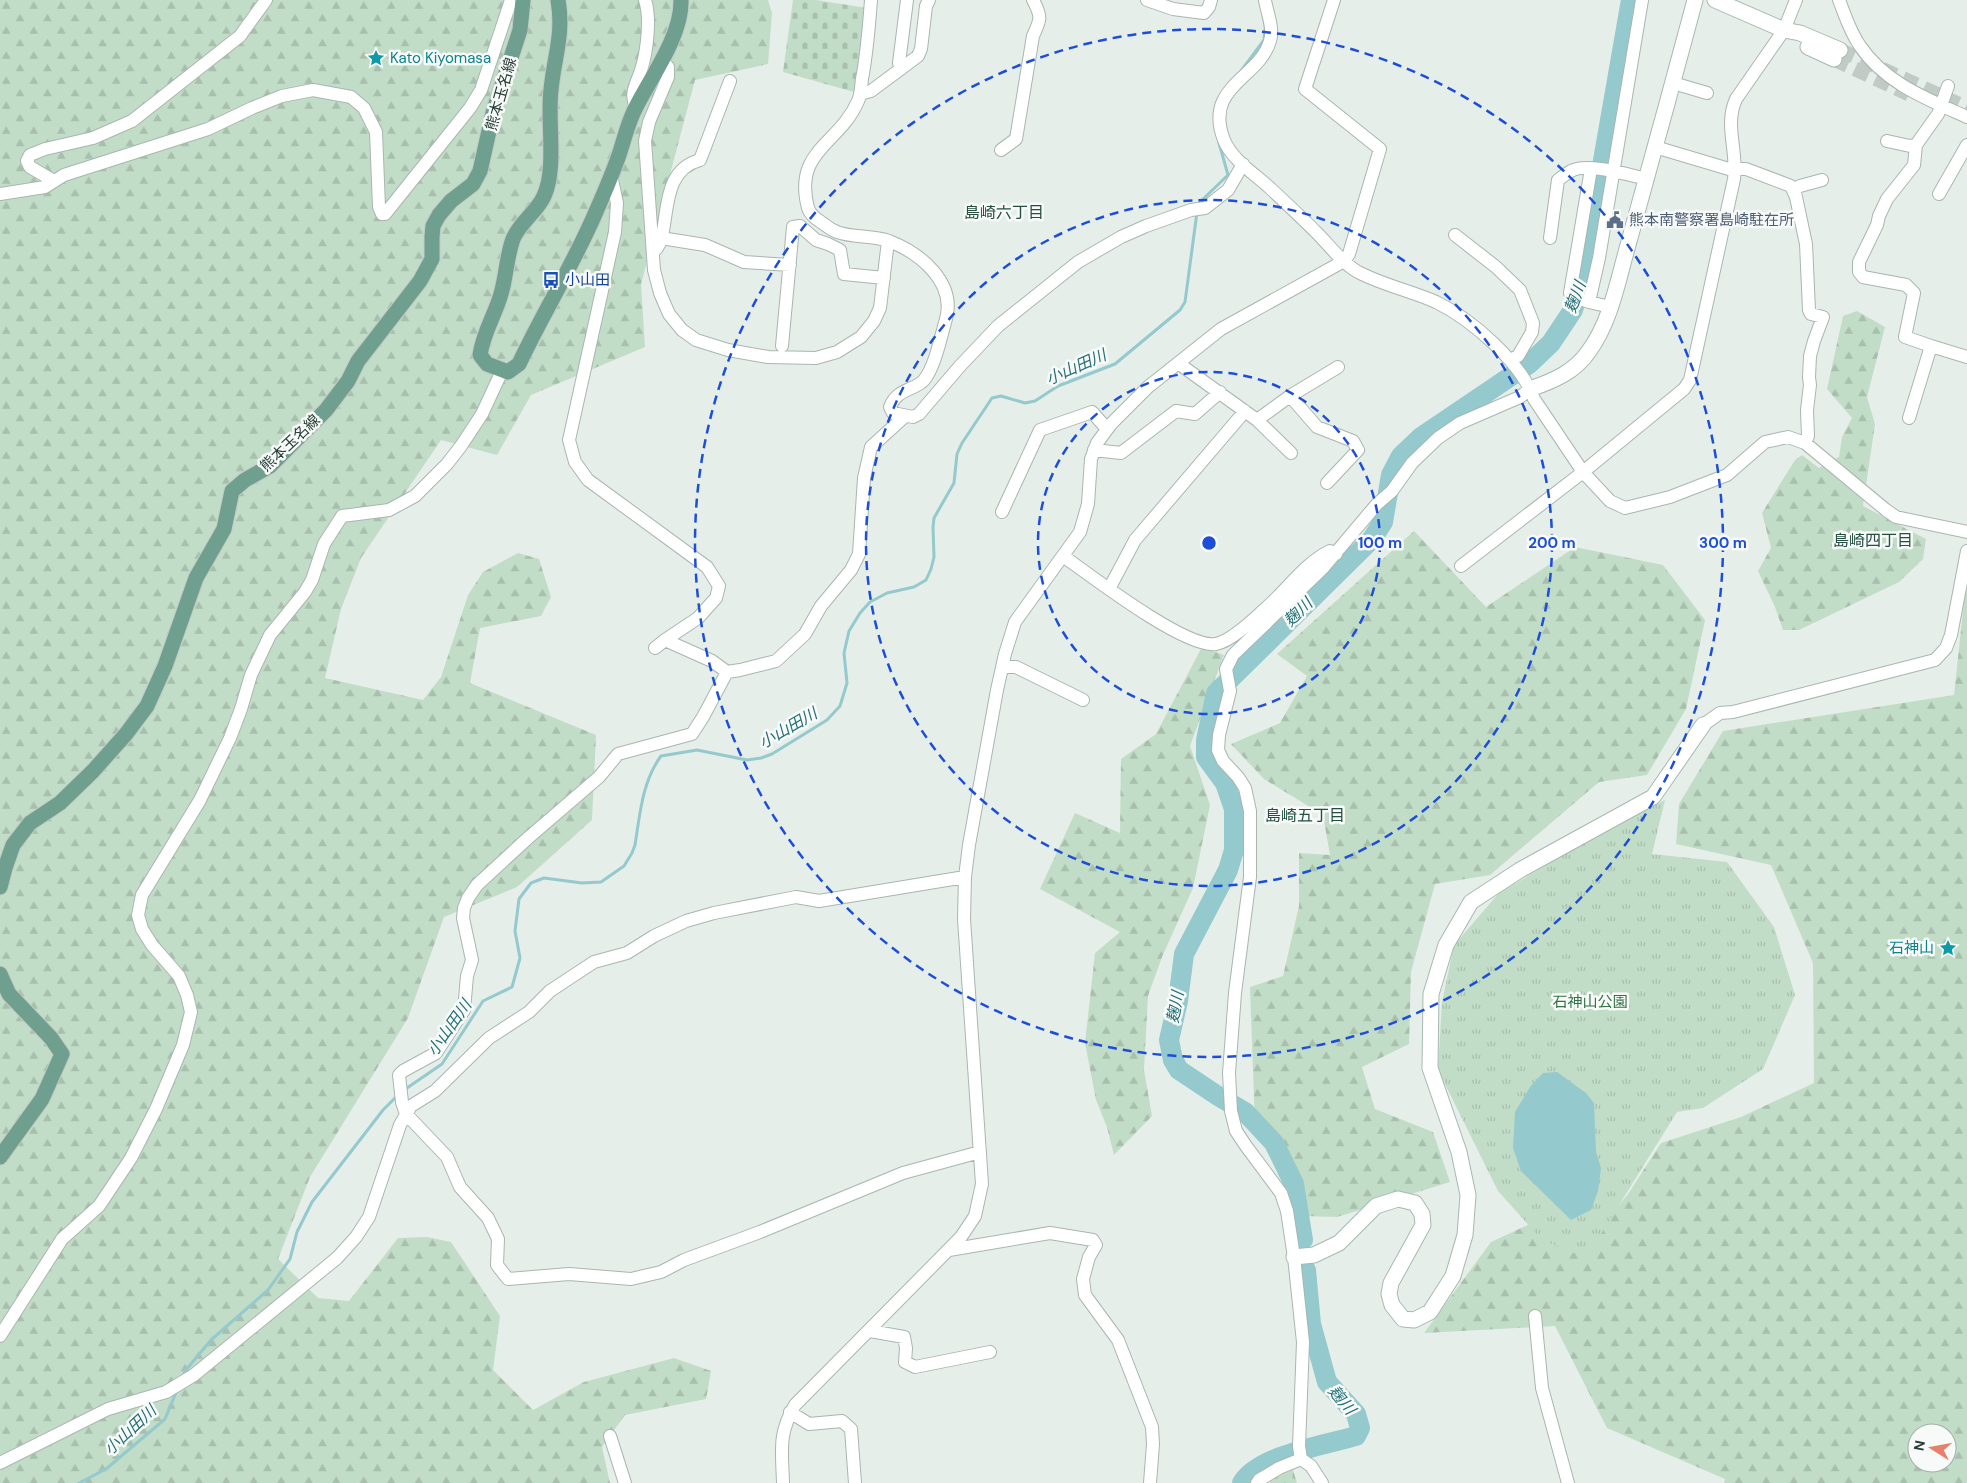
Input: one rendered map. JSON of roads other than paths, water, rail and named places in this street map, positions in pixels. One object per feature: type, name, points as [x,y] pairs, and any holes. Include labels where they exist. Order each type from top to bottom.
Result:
[{"type":"main road","name":"熊本玉名線","points":[[0,887],[4,868],[13,845],[30,822],[67,797],[126,734],[147,706],[165,666],[196,578],[224,529],[232,491],[245,480],[270,466],[326,410],[348,380],[358,361],[420,281],[432,258],[433,226],[439,215],[451,201],[474,184],[480,171],[493,113],[520,30],[523,0]]},
{"type":"main road","points":[[558,0],[561,21],[551,90],[549,178],[544,196],[531,216],[518,230],[513,240],[498,306],[482,339],[480,355],[486,364],[508,372],[519,364],[581,243],[611,175],[636,107],[663,61],[676,27],[681,0]]},
{"type":"main road","points":[[0,974],[9,994],[51,1038],[62,1054],[42,1098],[0,1157]]},
{"type":"street","points":[[54,181],[30,167],[27,161],[30,155],[45,149],[93,138],[132,121],[240,36],[266,0]]},
{"type":"street","points":[[0,194],[45,187],[64,175],[208,129],[282,96],[312,90],[351,97],[364,108],[376,132],[379,207],[382,214],[385,214],[470,108],[481,90],[511,0]]},
{"type":"street","points":[[636,107],[632,100],[633,91],[642,69],[647,37],[645,0]]},
{"type":"street","points":[[871,0],[866,55],[859,100],[842,129],[826,142],[811,160],[806,173],[807,203],[809,211],[818,220],[836,232],[888,241],[909,252],[933,269],[942,283],[947,304],[947,317],[931,369],[923,381],[907,388],[892,400],[890,407],[893,413],[913,418],[919,414],[960,366],[998,326],[1078,262],[1121,237],[1197,209],[1228,190],[1243,164]]},
{"type":"street","points":[[897,0],[906,0],[899,63],[901,69]]},
{"type":"street","points":[[860,94],[872,91],[918,56],[921,49],[926,6],[929,0]]},
{"type":"street","points":[[1001,150],[1016,139],[1033,36],[1041,14],[1033,0]]},
{"type":"street","points":[[1156,2],[1173,9],[1204,13],[1209,7],[1211,0]]},
{"type":"street","points":[[1264,0],[1271,26],[1271,39],[1264,53],[1227,94],[1220,119],[1225,141],[1233,156],[1358,272],[1436,302],[1466,320],[1512,362],[1534,399],[1583,472],[1610,501],[1625,508],[1670,497],[1727,475],[1765,442],[1788,437],[1805,443],[1896,517],[1967,532]]},
{"type":"street","points":[[783,1483],[781,1439],[786,1420],[795,1404],[949,1250],[961,1237],[975,1216],[982,1184],[964,919],[965,877],[969,845],[1002,666],[1015,622],[1080,532],[1088,504],[1091,459],[1096,443],[1148,387],[1221,329],[1344,261],[1349,254],[1380,149],[1305,89],[1334,0]]},
{"type":"street","points":[[1586,301],[1599,258],[1611,172],[1642,0]]},
{"type":"street","points":[[1526,383],[1561,377],[1571,371],[1589,352],[1600,333],[1610,307],[1647,179],[1695,0]]},
{"type":"street","points":[[1716,0],[1784,30],[1800,33],[1837,54]]},
{"type":"street","points":[[1461,566],[1583,472],[1684,389],[1690,380],[1736,169],[1730,119],[1732,107],[1784,30],[1796,0]]},
{"type":"street","points":[[1839,0],[1860,46],[1888,76],[1902,87],[1967,117]]},
{"type":"street","points":[[663,61],[668,67],[668,77],[649,122],[645,141],[654,270],[660,293],[669,314],[682,330],[696,340],[728,350],[768,357],[816,358],[837,352],[861,337],[874,321],[880,308],[888,241]]},
{"type":"street","points":[[654,252],[657,250],[661,238],[671,188],[675,178],[691,162],[700,160],[730,81]]},
{"type":"street","points":[[1672,83],[1707,93]]},
{"type":"street","points":[[1948,86],[1938,114],[1916,145],[1914,164],[1887,199],[1859,262],[1859,272],[1863,277],[1906,285],[1914,293],[1905,337],[1967,357]]},
{"type":"street","points":[[1886,141],[1910,146],[1916,145]]},
{"type":"street","points":[[1939,194],[1967,145]]},
{"type":"street","points":[[1655,147],[1736,169],[1746,169],[1786,183],[1794,190],[1806,244],[1809,310],[1811,314],[1823,318],[1810,356],[1808,378],[1810,385],[1806,410],[1808,436],[1805,443]]},
{"type":"street","points":[[1593,169],[1570,294],[1586,301],[1610,307]]},
{"type":"street","points":[[1550,238],[1558,180],[1572,170],[1593,169],[1647,179]]},
{"type":"street","points":[[611,175],[617,203],[616,232],[569,440],[575,462],[588,480],[707,566],[719,586],[716,598],[698,618],[660,644],[712,661],[727,672],[776,661],[805,634],[821,606],[851,570],[859,554],[864,478],[871,447],[904,417]]},
{"type":"street","points":[[1794,190],[1800,186],[1822,180]]},
{"type":"street","points":[[782,346],[793,227],[800,226],[816,240],[840,250],[844,274],[884,278]]},
{"type":"street","points":[[1455,235],[1496,267],[1520,290],[1533,323],[1532,332],[1518,356],[1512,362]]},
{"type":"street","points":[[661,238],[705,245],[744,262],[790,265]]},
{"type":"street","points":[[1909,418],[1931,346]]},
{"type":"street","points":[[1178,363],[1257,420],[1291,453]]},
{"type":"street","points":[[1257,420],[1290,396],[1338,367]]},
{"type":"street","points":[[0,1336],[62,1239],[100,1206],[131,1158],[156,1109],[182,1045],[191,1012],[187,995],[179,976],[152,945],[142,929],[138,915],[142,896],[200,800],[230,738],[251,675],[270,635],[305,592],[324,544],[342,516],[389,510],[415,496],[447,464],[482,414],[501,373],[508,372]]},
{"type":"street","points":[[1322,1483],[1311,1466],[1300,1454],[1303,1342],[1287,1211],[1281,1193],[1236,1131],[1231,1111],[1229,1072],[1250,876],[1250,811],[1245,788],[1238,776],[1223,761],[1218,750],[1219,735],[1230,690],[1226,669],[1233,655],[1336,554],[1377,504],[1400,482],[1412,463],[1438,438],[1460,423],[1520,397],[1526,383]]},
{"type":"street","points":[[1094,450],[1121,453],[1176,411],[1195,414],[1220,392]]},
{"type":"street","points":[[1290,396],[1317,426],[1353,440],[1358,450],[1327,483]]},
{"type":"street","points":[[1109,589],[1135,540],[1245,411]]},
{"type":"street","points":[[1002,512],[1040,430],[1092,412],[1107,429]]},
{"type":"street","points":[[1063,556],[1147,615],[1196,641],[1216,644],[1238,633],[1270,605],[1319,556],[1330,551],[1336,554]]},
{"type":"street","points":[[1294,1256],[1314,1255],[1339,1243],[1376,1206],[1398,1199],[1415,1203],[1422,1214],[1423,1225],[1391,1283],[1389,1294],[1392,1305],[1404,1319],[1414,1320],[1430,1312],[1453,1276],[1465,1235],[1468,1195],[1459,1152],[1430,1068],[1431,994],[1446,944],[1472,902],[1520,870],[1653,797],[1703,725],[1720,712],[1733,712],[1934,660],[1946,648],[1951,635],[1967,551]]},
{"type":"street","points":[[1002,666],[1016,667],[1083,700]]},
{"type":"street","points":[[0,1463],[108,1409],[166,1392],[194,1376],[337,1258],[356,1237],[369,1218],[404,1108],[400,1075],[402,1071],[436,1053],[464,1010],[472,960],[463,918],[468,898],[477,885],[599,777],[618,754],[692,734],[727,672]]},
{"type":"street","points":[[404,1108],[411,1106],[435,1091],[490,1038],[529,1012],[550,991],[594,962],[627,953],[654,936],[686,921],[714,913],[796,897],[819,901],[965,877]]},
{"type":"street","points":[[404,1108],[447,1156],[460,1187],[488,1218],[498,1239],[497,1265],[508,1279],[569,1274],[631,1280],[661,1272],[684,1260],[760,1232],[903,1173],[980,1152]]},
{"type":"street","points":[[949,1250],[1050,1233],[1093,1240],[1096,1244],[1089,1257],[1083,1279],[1085,1295],[1118,1340],[1152,1426],[1153,1444],[1150,1483]]},
{"type":"street","points":[[1536,1316],[1542,1388],[1568,1483]]},
{"type":"street","points":[[870,1330],[904,1336],[906,1348],[905,1362],[915,1368],[990,1352]]},
{"type":"street","points":[[790,1412],[809,1424],[842,1421],[851,1429],[855,1483]]},
{"type":"street","points":[[610,1436],[625,1483]]},
{"type":"street","points":[[1257,1483],[1300,1454]]},
{"type":"water","points":[[1557,1072],[1586,1093],[1594,1103],[1596,1152],[1601,1168],[1598,1191],[1591,1210],[1571,1220],[1521,1171],[1513,1148],[1515,1112],[1530,1087],[1543,1073]]},
{"type":"waterway","name":"麹川","points":[[1303,1240],[1294,1184],[1274,1143],[1245,1112],[1179,1070],[1173,1060],[1169,1040],[1178,1001],[1184,954],[1228,870],[1234,850],[1234,809],[1225,783],[1206,757],[1206,740],[1216,693],[1372,539],[1383,522],[1391,475],[1401,456],[1421,437],[1529,364],[1551,343],[1573,310],[1583,275],[1631,0]]},
{"type":"waterway","name":"小山田川","points":[[1241,71],[1264,40],[1265,30]]},
{"type":"waterway","name":"小山田川","points":[[1199,206],[1200,202],[1228,175],[1219,143]]},
{"type":"waterway","name":"小山田川","points":[[404,1090],[442,1064],[483,1001],[512,987],[520,958],[515,931],[519,899],[531,883],[544,878],[582,883],[601,882],[624,866],[635,845],[640,810],[646,787],[661,756],[697,750],[747,760],[761,758],[772,754],[827,720],[840,706],[847,683],[844,653],[849,631],[860,613],[870,602],[887,593],[914,587],[926,580],[934,557],[934,518],[954,483],[957,454],[962,443],[992,398],[1001,396],[1025,403],[1035,401],[1058,386],[1115,364],[1180,310],[1185,302],[1197,212]]},
{"type":"waterway","name":"小山田川","points":[[183,1377],[185,1371],[211,1340],[268,1290],[290,1259],[297,1232],[312,1202],[383,1110],[397,1096]]},
{"type":"waterway","name":"麹川","points":[[1242,1483],[1251,1473],[1277,1458],[1356,1436],[1360,1428],[1356,1414],[1327,1382],[1311,1324],[1306,1270]]},
{"type":"waterway","name":"小山田川","points":[[79,1483],[106,1469],[165,1419],[177,1390]]},
{"type":"tunnel","points":[[1840,50],[1967,108]]},
{"type":"tunnel","points":[[1834,59],[1909,94]]},
{"type":"place","name":"Kato Kiyomasa","points":[[376,58]]},
{"type":"place","name":"熊本南警察署島崎駐在所","points":[[1615,220]]},
{"type":"place","name":"小山田","points":[[551,280]]},
{"type":"place","name":"石神山","points":[[1948,948]]},
{"type":"district","name":"島崎六丁目","points":[[1004,212]]},
{"type":"district","name":"島崎四丁目","points":[[1873,540]]},
{"type":"district","name":"島崎五丁目","points":[[1305,815]]},
{"type":"park label","name":"石神山公園","points":[[1590,1002]]}]
